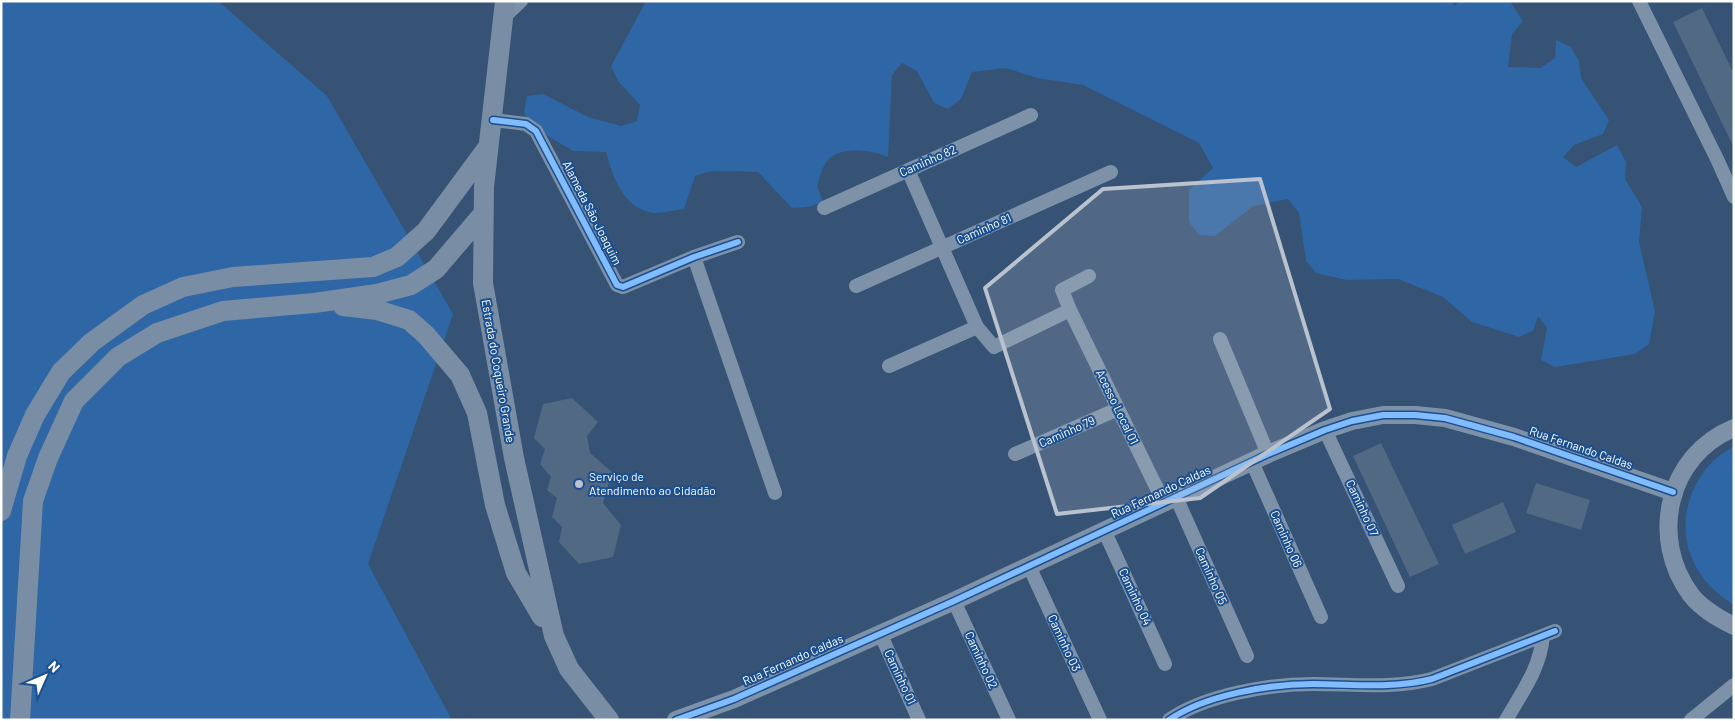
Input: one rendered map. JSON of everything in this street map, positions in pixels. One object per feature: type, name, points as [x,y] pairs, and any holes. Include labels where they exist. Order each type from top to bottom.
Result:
[{"type":"main road","name":"Estrada do Coqueiro Grande","points":[[505,9],[483,214],[483,283],[490,334],[514,458],[554,636],[569,670],[608,720]]},
{"type":"main road","points":[[1,511],[18,456],[32,423],[61,372],[92,342],[142,305],[184,287],[232,277],[373,267],[397,257],[426,231],[489,146]]},
{"type":"main road","points":[[20,720],[33,501],[48,458],[74,401],[118,357],[157,333],[223,311],[314,303],[377,294],[411,286],[436,269],[483,214]]},
{"type":"main road","points":[[314,303],[377,310],[409,320],[426,334],[460,375],[476,413],[495,505],[516,573],[554,636]]},
{"type":"street","points":[[505,9],[521,1]]},
{"type":"street","points":[[1638,1],[1734,197]]},
{"type":"street","name":"Caminho 82","points":[[824,208],[1031,115]]},
{"type":"street","name":"Alameda São Joaquim","points":[[493,120],[526,124],[536,131],[617,285],[623,287],[694,257],[738,242]]},
{"type":"street","points":[[908,170],[977,327],[994,347],[1070,310],[1062,290],[1089,276]]},
{"type":"street","name":"Caminho 81","points":[[856,286],[1111,172]]},
{"type":"street","points":[[694,257],[775,493]]},
{"type":"street","name":"Acesso Local 01","points":[[1070,310],[1118,409],[1170,500]]},
{"type":"street","points":[[889,366],[977,327]]},
{"type":"street","points":[[1220,339],[1268,454]]},
{"type":"street","name":"Caminho 79","points":[[1016,454],[1118,409]]},
{"type":"street","name":"Rua Fernando Caldas","points":[[680,719],[734,699],[954,601],[1268,454],[1325,430],[1383,415],[1415,415],[1445,418],[1505,435],[1673,492]]},
{"type":"street","points":[[1734,428],[1706,444],[1692,458],[1681,474],[1673,492],[1667,519],[1669,547],[1677,573],[1692,596],[1712,615],[1734,626]]},
{"type":"street","name":"Caminho 07","points":[[1325,430],[1398,586]]},
{"type":"street","name":"Caminho 06","points":[[1252,462],[1321,617]]},
{"type":"street","name":"Caminho 05","points":[[1170,500],[1247,656]]},
{"type":"street","name":"Caminho 04","points":[[1104,530],[1165,664]]},
{"type":"street","name":"Caminho 03","points":[[1029,566],[1100,720]]},
{"type":"street","name":"Caminho 02","points":[[954,601],[1009,720]]},
{"type":"street","points":[[1169,720],[1185,709],[1267,688],[1310,684],[1389,686],[1412,684],[1432,679],[1549,633],[1536,670],[1506,720]]},
{"type":"street","name":"Caminho 01","points":[[880,634],[920,720]]},
{"type":"street","points":[[1691,720],[1734,685]]},
{"type":"street","name":"Rua Fernando Caldas","points":[[718,720],[734,699]]},
{"type":"highlighted area","points":[[1260,179],[1330,409],[1200,498],[1057,514],[985,288],[1103,189]]},
{"type":"shaded area","points":[[1,1],[218,1],[327,96],[453,314],[368,564],[452,720],[1,720]]},
{"type":"shaded area","points":[[646,1],[1453,1],[1454,6],[1460,1],[1510,1],[1523,21],[1512,34],[1508,67],[1541,68],[1555,58],[1556,40],[1571,47],[1579,61],[1581,78],[1609,120],[1603,134],[1574,145],[1563,157],[1576,167],[1617,145],[1626,162],[1625,179],[1642,207],[1639,242],[1655,311],[1649,344],[1635,354],[1555,367],[1541,360],[1547,328],[1538,316],[1533,331],[1519,337],[1472,322],[1443,297],[1398,279],[1347,280],[1316,273],[1306,261],[1299,213],[1288,199],[1253,206],[1215,236],[1199,235],[1189,222],[1189,190],[1213,168],[1199,143],[1083,85],[1037,78],[1006,68],[972,72],[961,99],[948,109],[934,103],[917,71],[902,63],[892,75],[888,157],[874,152],[857,150],[834,155],[824,165],[817,186],[823,202],[808,207],[792,208],[758,172],[711,171],[695,176],[684,209],[653,213],[640,209],[625,196],[620,188],[611,170],[606,152],[573,151],[531,126],[524,112],[527,96],[543,94],[588,117],[621,126],[637,121],[640,105],[618,81],[611,66]]},
{"type":"shaded area","points":[[1734,447],[1734,605],[1714,590],[1698,571],[1691,556],[1685,525],[1687,509],[1699,479],[1720,455]]},
{"type":"building","points":[[1702,8],[1734,74],[1734,148],[1673,22]]},
{"type":"building","name":"Serviço de Atendimento ao Cidadão","points":[[572,398],[598,422],[587,436],[590,453],[612,472],[603,503],[621,525],[613,557],[579,564],[559,542],[562,527],[552,517],[557,498],[547,490],[551,477],[540,464],[545,449],[534,438],[543,404]]},
{"type":"building","points":[[1381,443],[1439,564],[1410,577],[1353,456]]},
{"type":"building","points":[[1536,483],[1590,500],[1581,530],[1526,513]]},
{"type":"building","points":[[1503,502],[1516,532],[1465,554],[1452,525]]},
{"type":"cycle path","points":[[493,120],[526,124],[536,131],[617,285],[623,287],[694,257],[738,242]]},
{"type":"cycle path","points":[[676,720],[734,699],[954,601],[1268,454],[1352,421],[1383,415],[1415,415],[1445,418],[1514,437],[1673,492]]},
{"type":"cycle path","points":[[1169,720],[1184,711],[1219,698],[1277,686],[1313,684],[1388,685],[1432,679],[1555,631]]},
{"type":"place","name":"Serviço de Atendimento ao Cidadão","points":[[579,484]]}]
